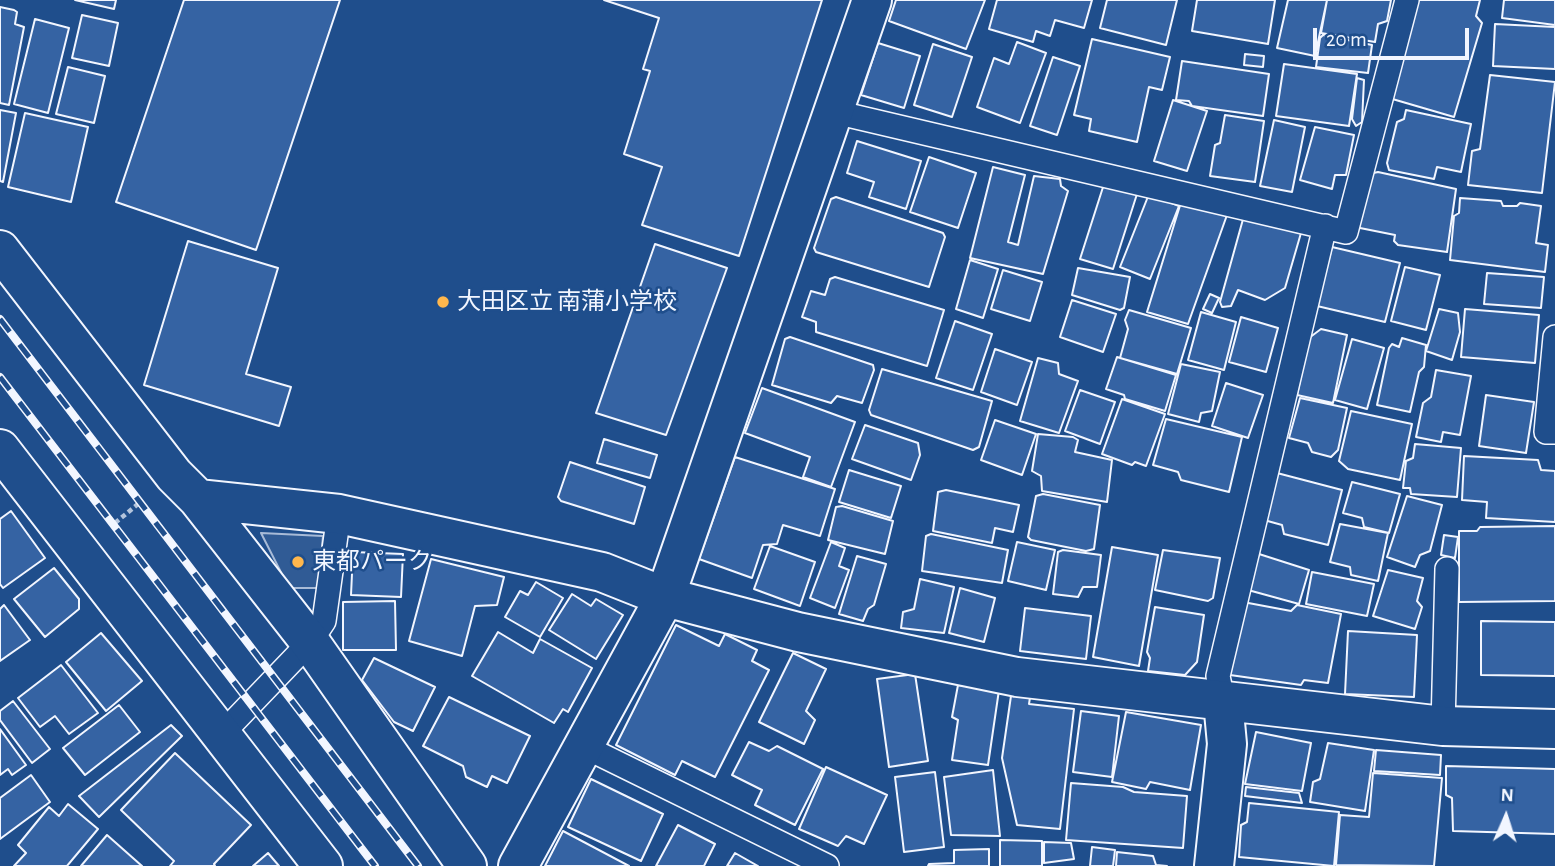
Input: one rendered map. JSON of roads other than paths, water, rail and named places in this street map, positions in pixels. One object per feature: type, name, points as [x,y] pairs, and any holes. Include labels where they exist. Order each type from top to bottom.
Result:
[{"type":"street","points":[[518,866],[665,597],[872,0]]},
{"type":"street","points":[[0,250],[310,642],[467,866]]},
{"type":"street","points":[[7,469],[78,549],[323,866]]},
{"type":"street","points":[[186,487],[339,514],[602,572],[665,597],[798,632],[1017,677],[1443,726],[1555,729]]},
{"type":"street","points":[[1214,866],[1227,744],[1223,701]]},
{"type":"lane","points":[[835,112],[1346,232],[1407,0]]},
{"type":"lane","points":[[1223,701],[1218,676],[1325,226]]},
{"type":"lane","points":[[1555,337],[1546,432],[1555,432]]},
{"type":"lane","points":[[220,736],[310,642],[324,621],[339,514]]},
{"type":"lane","points":[[1443,726],[1447,569]]},
{"type":"lane","points":[[583,746],[827,866]]},
{"type":"railway","points":[[0,319],[418,866]]},
{"type":"railway","points":[[0,377],[375,866]]},
{"type":"place","name":"大田区立 南蒲小学校","points":[[443,302]]},
{"type":"place","name":"東都パーク","points":[[298,562]]}]
